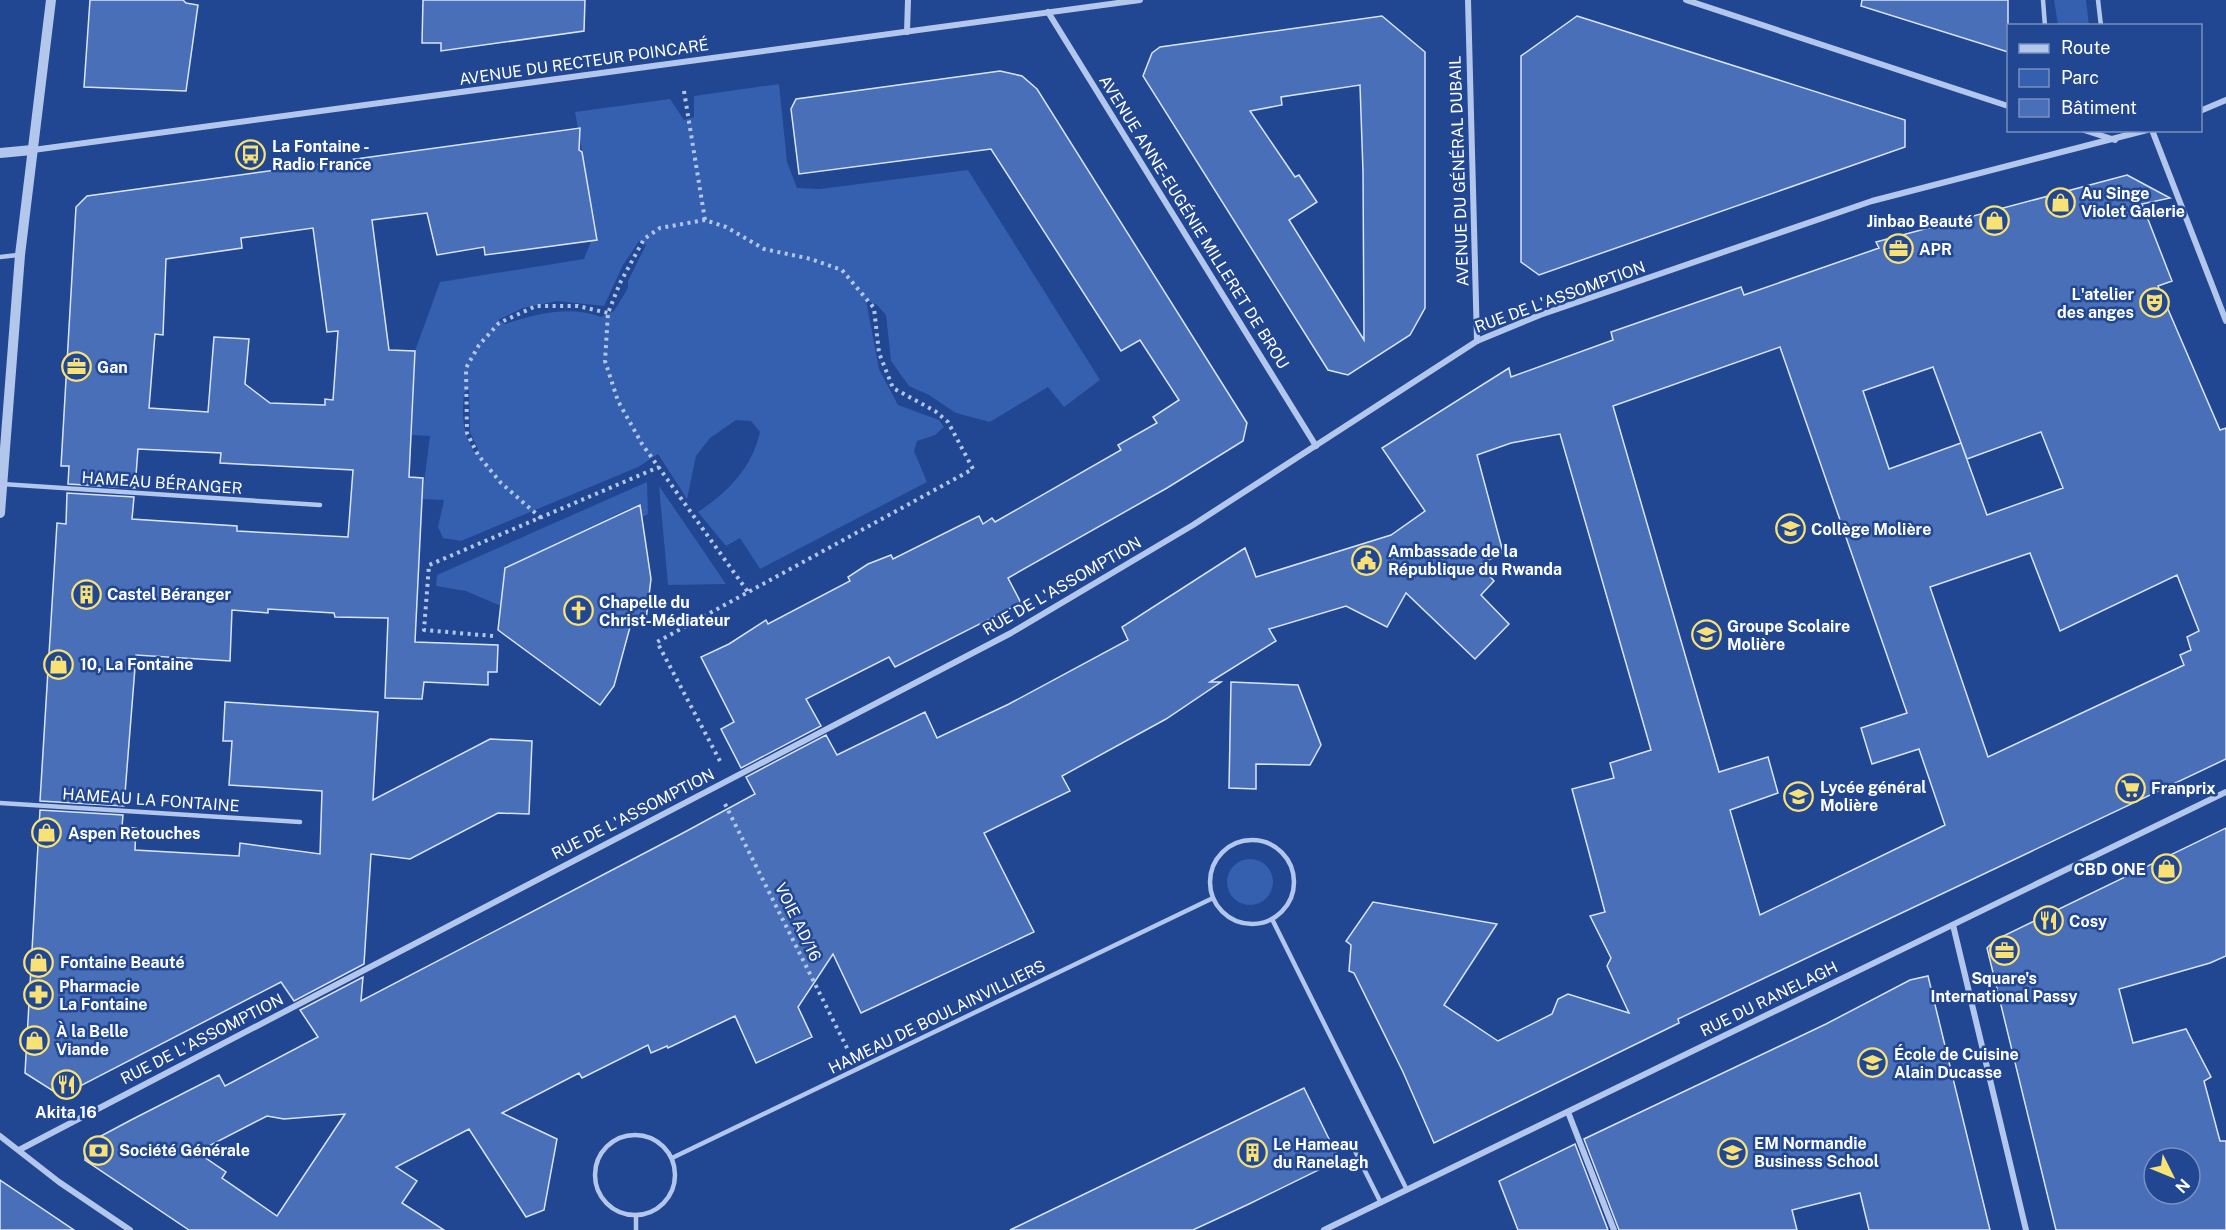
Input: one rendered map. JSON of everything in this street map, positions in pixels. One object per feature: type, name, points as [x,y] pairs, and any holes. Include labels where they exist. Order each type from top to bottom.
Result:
[{"type":"street","points":[[0,513],[20,255],[51,0]]},
{"type":"street","points":[[907,32],[908,0]]},
{"type":"street","name":"AVENUE DU RECTEUR POINCARÉ","points":[[32,150],[1140,0]]},
{"type":"street","name":"AVENUE DU GÉNÉRAL DUBAIL","points":[[1468,0],[1477,341]]},
{"type":"street","points":[[1686,0],[2007,106]]},
{"type":"street","name":"AVENUE ANNE-EUGÉNIE MILLERET DE BROU","points":[[1048,12],[1316,446]]},
{"type":"street","points":[[2202,110],[2226,100]]},
{"type":"street","points":[[2090,132],[2115,141]]},
{"type":"street","name":"RUE DE L'ASSOMPTION","points":[[19,1150],[1011,633],[1192,525],[1477,341],[1540,315],[1872,201],[2115,141],[2141,132]]},
{"type":"street","points":[[2153,132],[2226,321]]},
{"type":"street","points":[[0,153],[32,150]]},
{"type":"street","name":"RUE DU RANELAGH","points":[[1324,1230],[2226,792]]},
{"type":"street","points":[[1953,925],[2026,1230]]},
{"type":"street","points":[[1568,1112],[1614,1230]]},
{"type":"street","points":[[0,1136],[59,1182],[130,1230]]},
{"type":"lane","points":[[2043,0],[2045,24]]},
{"type":"lane","points":[[2098,0],[2101,24]]},
{"type":"lane","points":[[2114,132],[2115,141]]},
{"type":"lane","points":[[0,257],[20,255]]},
{"type":"lane","name":"HAMEAU BÉRANGER","points":[[2,484],[320,505]]},
{"type":"lane","name":"HAMEAU LA FONTAINE","points":[[0,803],[300,822]]},
{"type":"lane","points":[[1257,839],[1271,844],[1282,852],[1294,877],[1293,891],[1288,904],[1272,919],[1253,924],[1239,923],[1227,917],[1213,898],[1209,880],[1219,854],[1230,845],[1243,840],[1257,839]]},
{"type":"lane","name":"HAMEAU DE BOULAINVILLIERS","points":[[672,1158],[1213,898]]},
{"type":"lane","points":[[1272,919],[1407,1190]]},
{"type":"lane","points":[[628,1135],[642,1135],[660,1143],[672,1158],[674,1184],[669,1197],[660,1206],[636,1215],[623,1213],[611,1207],[602,1197],[596,1185],[595,1172],[602,1153],[616,1139],[628,1135]]},
{"type":"lane","points":[[1333,1147],[1343,1142],[1352,1146],[1380,1203]]},
{"type":"lane","points":[[636,1215],[636,1230]]},
{"type":"path","points":[[684,91],[705,220]]},
{"type":"path","points":[[720,761],[657,642],[973,469],[948,422],[935,411],[893,388],[879,353],[874,308],[842,270],[811,259],[764,249],[726,227],[705,220],[660,228],[644,239],[620,283],[608,313],[606,361],[618,401],[659,467],[748,592]]},
{"type":"path","points":[[541,518],[501,483],[478,455],[467,433],[466,368],[479,345],[499,323],[536,306],[578,306],[608,313]]},
{"type":"path","points":[[493,636],[424,630],[429,565],[659,467]]},
{"type":"path","name":"VOIE AD/16","points":[[717,786],[857,1069]]},
{"type":"green space","points":[[2054,0],[2086,0],[2089,24],[2058,24]]},
{"type":"green space","points":[[779,84],[787,162],[797,188],[820,189],[968,170],[1100,380],[1064,407],[1048,387],[990,422],[956,413],[929,395],[909,386],[891,361],[886,315],[877,305],[866,300],[879,369],[898,405],[939,420],[944,427],[935,435],[917,441],[914,451],[927,482],[760,569],[740,538],[726,546],[698,512],[737,478],[745,468],[756,445],[760,432],[751,421],[736,420],[710,438],[696,456],[687,499],[658,454],[638,467],[461,541],[443,538],[438,527],[444,500],[422,499],[430,436],[412,435],[415,351],[440,282],[584,259],[596,229],[575,112],[670,99],[684,120],[694,117],[694,96]],"holes":[[[639,241],[646,245],[628,281],[628,288],[614,311],[601,317],[589,313],[565,311],[541,314],[505,324],[498,320],[523,308],[557,301],[604,306],[623,265]],[[469,389],[470,432],[478,449],[475,453],[465,431],[463,417],[464,393]]]},
{"type":"green space","points":[[647,482],[648,514],[642,517],[630,508],[508,566],[506,564],[501,606],[466,591],[436,586],[437,575]]},
{"type":"green space","points":[[659,486],[726,584],[668,585]]},
{"type":"green space","points":[[1250,859],[1266,866],[1273,882],[1266,898],[1250,905],[1234,898],[1227,882],[1234,866]]},
{"type":"building","points":[[90,0],[183,0],[186,3],[198,5],[186,91],[84,87]]},
{"type":"building","points":[[423,0],[585,0],[584,31],[441,51],[441,43],[422,43]]},
{"type":"building","points":[[1862,0],[2008,0],[2007,52],[1861,6]]},
{"type":"building","points":[[1382,16],[1425,52],[1425,308],[1410,335],[1348,375],[1328,370],[1143,76],[1152,53],[1160,47]],"holes":[[[1360,85],[1364,340],[1289,220],[1317,202],[1299,175],[1295,177],[1250,111],[1282,105],[1281,97]]]},
{"type":"building","points":[[1577,16],[1905,120],[1905,147],[1539,275],[1521,262],[1521,56]]},
{"type":"building","points":[[1000,71],[1022,76],[1037,89],[1247,423],[1243,441],[1167,488],[1008,578],[1021,603],[895,667],[889,657],[806,699],[821,726],[741,768],[721,729],[734,722],[701,657],[729,644],[766,620],[768,624],[850,581],[848,577],[868,564],[891,555],[893,559],[979,516],[983,524],[992,518],[995,522],[1121,450],[1118,445],[1157,423],[1153,417],[1179,400],[1140,340],[1121,351],[991,149],[799,174],[791,109],[796,99]]},
{"type":"building","points":[[580,128],[579,150],[582,152],[597,240],[485,255],[484,247],[437,255],[427,213],[372,220],[389,350],[415,351],[409,477],[423,478],[415,642],[498,645],[497,672],[488,672],[488,685],[424,682],[422,699],[385,698],[388,618],[335,617],[334,613],[268,609],[268,613],[232,610],[230,661],[136,655],[124,806],[40,801],[57,523],[66,524],[67,493],[134,497],[132,519],[237,526],[237,531],[348,537],[353,470],[220,463],[221,453],[138,449],[135,488],[68,484],[69,466],[61,466],[76,207],[87,196]],"holes":[[[313,228],[327,332],[338,331],[333,400],[325,399],[325,405],[270,403],[245,384],[249,339],[214,337],[208,412],[149,408],[155,334],[163,335],[166,259],[242,248],[241,238]]]},
{"type":"building","points":[[2127,175],[2170,198],[2142,204],[2172,281],[2158,286],[2220,430],[2226,428],[2226,759],[1678,1019],[1679,1023],[1434,1143],[1403,1072],[1354,973],[1349,971],[1351,945],[1346,941],[1373,902],[1497,924],[1444,1005],[1498,1041],[1552,1014],[1558,999],[1568,994],[1629,1013],[1607,966],[1611,958],[1590,916],[1605,912],[1572,789],[1614,778],[1610,763],[1651,750],[1560,434],[1511,443],[1477,455],[1503,552],[1480,565],[1494,581],[1481,595],[1509,624],[1475,659],[1406,593],[1387,627],[1346,606],[1269,629],[1276,641],[1210,682],[1221,682],[1166,719],[1062,776],[1070,791],[984,833],[1034,932],[861,1013],[833,954],[798,1007],[812,1037],[756,1063],[735,1016],[668,1048],[667,1046],[651,1053],[648,1045],[582,1078],[579,1073],[502,1113],[557,1139],[544,1210],[526,1217],[469,1129],[396,1167],[417,1181],[402,1203],[444,1230],[189,1230],[85,1160],[86,1144],[131,1120],[219,1075],[225,1086],[318,1037],[300,1010],[363,977],[361,1001],[683,833],[755,794],[746,777],[826,735],[837,755],[925,712],[937,738],[1009,704],[1128,640],[1122,627],[1245,548],[1256,577],[1391,535],[1425,511],[1382,448],[1509,368],[1511,377],[1613,340],[1611,332],[1741,287],[1744,295],[1879,248],[1876,242]],"holes":[[[1780,347],[1907,713],[1861,728],[1872,764],[1919,749],[1945,825],[1760,915],[1730,810],[1778,793],[1768,757],[1719,772],[1613,406]],[[1933,367],[1967,459],[2041,432],[2063,488],[1987,515],[1961,443],[1889,469],[1863,391]],[[2030,553],[2060,631],[2177,575],[2199,631],[2187,637],[2191,650],[2180,655],[2184,665],[1988,757],[1930,587]],[[345,1114],[277,1216],[222,1178],[226,1172],[197,1152],[267,1116],[284,1119]]]},
{"type":"building","name":"Chapelle du Christ-Médiateur","points":[[640,505],[651,579],[646,620],[633,616],[614,686],[600,705],[498,630],[505,568]]},
{"type":"building","points":[[1231,682],[1298,685],[1321,745],[1310,765],[1256,764],[1256,789],[1229,788]]},
{"type":"building","points":[[225,702],[378,712],[373,800],[490,739],[532,741],[529,814],[498,813],[410,859],[371,854],[364,964],[294,1001],[281,982],[61,1096],[25,1073],[40,810],[123,815],[122,827],[136,828],[135,850],[239,856],[240,843],[320,854],[322,791],[229,785],[232,741],[223,741]]},
{"type":"building","points":[[2226,828],[2226,956],[2210,963],[2119,989],[2133,1043],[2186,1029],[2211,1077],[2204,1081],[2220,1141],[2226,1141],[2226,1230],[2056,1230],[1987,948],[1995,940]]},
{"type":"building","points":[[1928,976],[1990,1230],[1869,1230],[1860,1193],[1792,1210],[1797,1230],[1619,1230],[1584,1139],[1826,1024],[1910,980]]},
{"type":"building","name":"Le Hameau du Ranelagh","points":[[1304,1088],[1331,1143],[1329,1148],[1335,1151],[1339,1160],[1249,1204],[1193,1230],[1010,1230]]},
{"type":"building","points":[[1575,1144],[1608,1230],[1518,1230],[1499,1181]]},
{"type":"building","points":[[0,1180],[74,1230],[0,1230]]},
{"type":"place","name":"La Fontaine - Radio France","points":[[251,155]]},
{"type":"place","name":"Au Singe Violet Galerie","points":[[2060,202]]},
{"type":"place","name":"Jinbao Beauté","points":[[1994,221]]},
{"type":"place","name":"APR","points":[[1898,249]]},
{"type":"place","name":"L'atelier des anges","points":[[2155,303]]},
{"type":"place","name":"Gan","points":[[76,367]]},
{"type":"place","name":"Collège Molière","points":[[1790,529]]},
{"type":"place","name":"Ambassade de la République du Rwanda","points":[[1367,560]]},
{"type":"place","name":"Castel Béranger","points":[[86,594]]},
{"type":"place","name":"Chapelle du Christ-Médiateur","points":[[578,611]]},
{"type":"place","name":"Groupe Scolaire Molière","points":[[1706,635]]},
{"type":"place","name":"10, La Fontaine","points":[[59,664]]},
{"type":"place","name":"Franprix","points":[[2130,788]]},
{"type":"place","name":"Lycée général Molière","points":[[1799,796]]},
{"type":"place","name":"Aspen Retouches","points":[[47,833]]},
{"type":"place","name":"CBD ONE","points":[[2167,869]]},
{"type":"place","name":"Cosy","points":[[2048,921]]},
{"type":"place","name":"Square's International Passy","points":[[2004,950]]},
{"type":"place","name":"Fontaine Beauté","points":[[39,962]]},
{"type":"place","name":"Pharmacie La Fontaine","points":[[38,995]]},
{"type":"place","name":"À la Belle Viande","points":[[35,1040]]},
{"type":"place","name":"École de Cuisine Alain Ducasse","points":[[1873,1063]]},
{"type":"place","name":"Akita 16","points":[[66,1084]]},
{"type":"place","name":"Société Générale","points":[[98,1150]]},
{"type":"place","name":"EM Normandie Business School","points":[[1733,1152]]},
{"type":"place","name":"Le Hameau du Ranelagh","points":[[1252,1153]]}]
